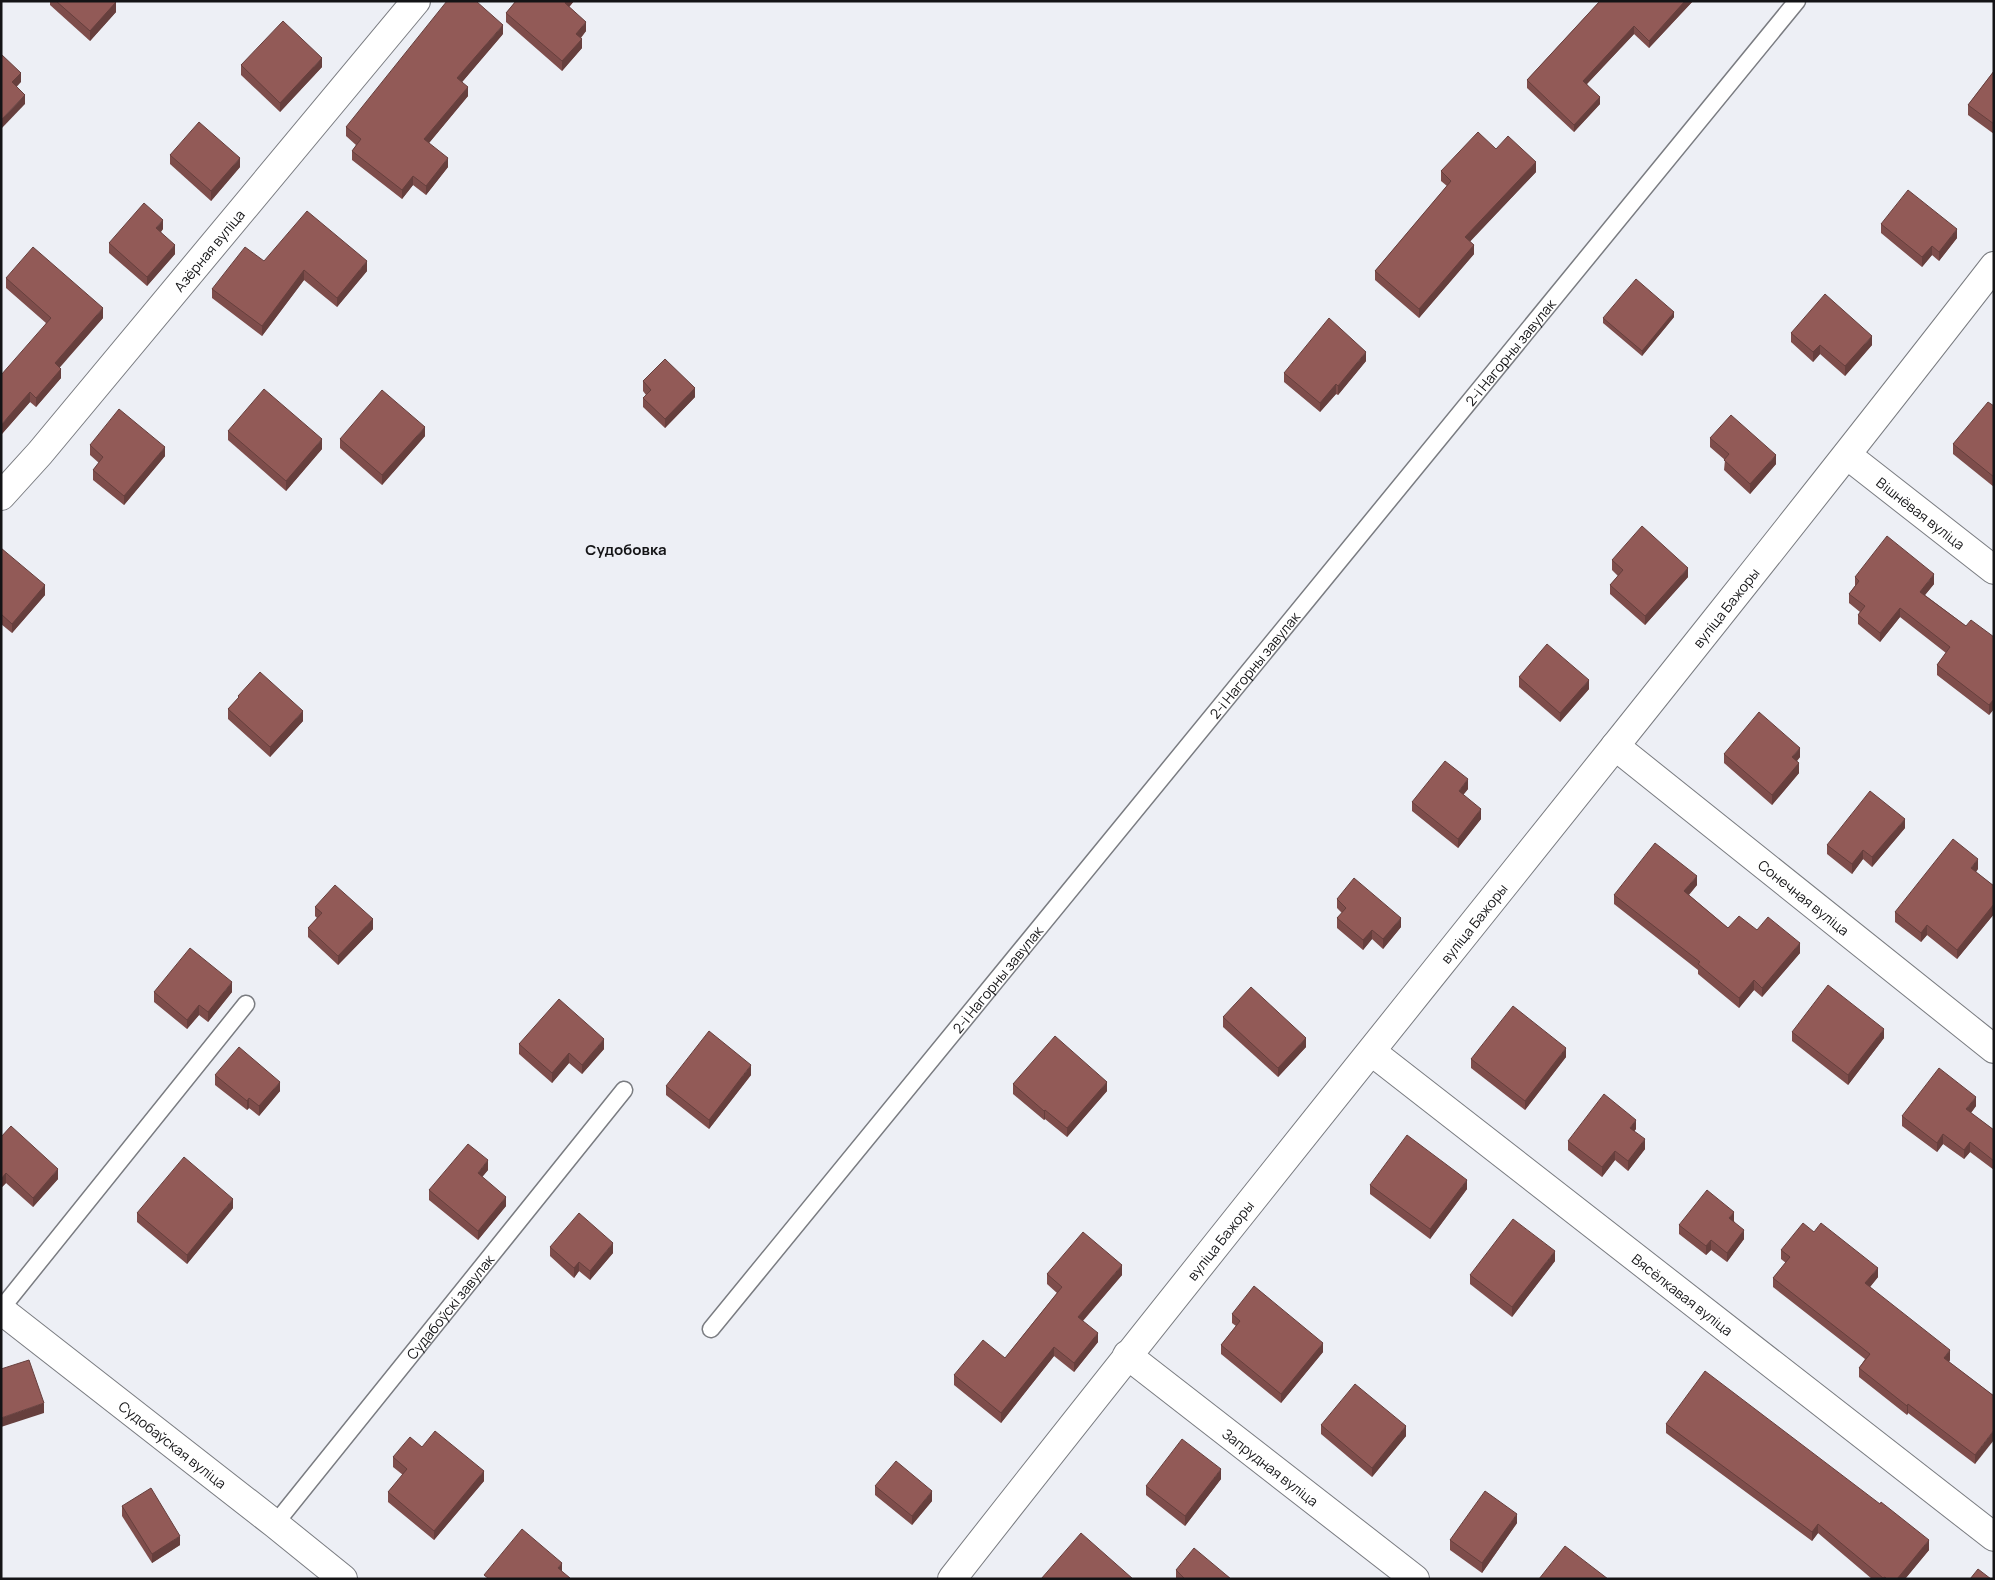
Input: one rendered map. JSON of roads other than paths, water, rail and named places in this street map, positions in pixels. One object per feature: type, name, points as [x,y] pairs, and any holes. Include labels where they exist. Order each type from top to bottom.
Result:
[{"type":"street","name":"Азёрная вуліца","points":[[1,496],[40,453],[416,1]]},
{"type":"street","name":"вуліца Бажоры","points":[[952,1579],[1127,1355],[1372,1052],[1847,455],[1994,266]]},
{"type":"street","name":"Вішнёвая вуліца","points":[[1847,455],[1994,570]]},
{"type":"street","name":"Сонечная вуліца","points":[[1615,746],[1994,1049]]},
{"type":"street","name":"Вясёлкавая вуліца","points":[[1372,1052],[1994,1537]]},
{"type":"street","name":"Судобаўская вуліца","points":[[1,1310],[275,1524],[342,1579]]},
{"type":"street","name":"Запрудная вуліца","points":[[1127,1355],[1415,1579]]},
{"type":"lane","name":"2-і Нагорны завулак","points":[[711,1329],[1797,1]]},
{"type":"lane","points":[[1,1310],[246,1004]]},
{"type":"lane","name":"Судабоўскі завулак","points":[[275,1524],[624,1090]]},
{"type":"district","name":"Судобовка","points":[[626,549]]}]
